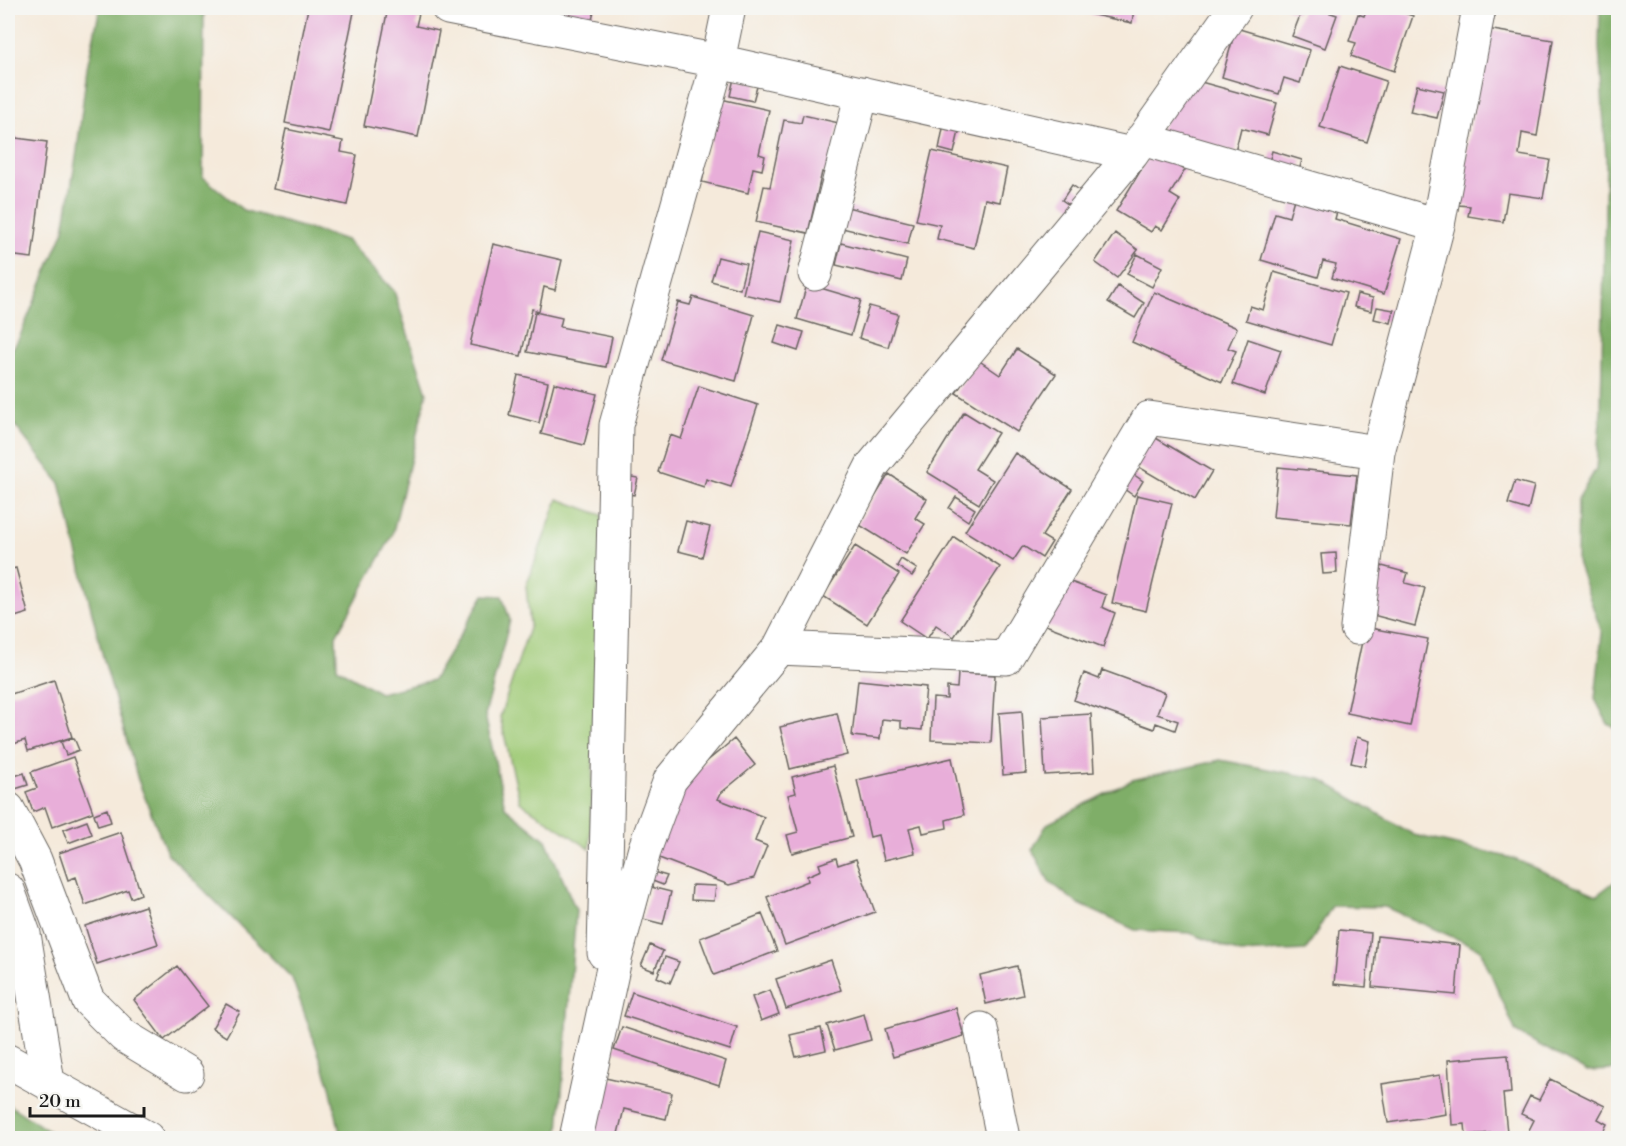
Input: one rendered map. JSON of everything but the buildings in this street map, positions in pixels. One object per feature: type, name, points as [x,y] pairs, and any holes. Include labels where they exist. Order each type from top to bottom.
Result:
[{"type":"street","points":[[448,8],[862,93],[1137,146],[1438,225]]},
{"type":"street","points":[[602,1015],[616,425],[718,62],[729,8]]},
{"type":"street","points":[[576,1138],[615,959],[645,848],[670,780],[779,648],[872,466],[1137,146],[1235,8]]},
{"type":"street","points":[[1357,628],[1378,452],[1438,225],[1479,8]]},
{"type":"street","points":[[815,274],[862,93]]},
{"type":"street","points":[[779,648],[1006,658],[1149,417],[1378,452]]},
{"type":"street","points":[[8,809],[35,860],[88,999],[124,1036],[187,1074]]},
{"type":"street","points":[[8,890],[24,934],[48,1082]]},
{"type":"street","points":[[981,1029],[1003,1138]]},
{"type":"street","points":[[8,1061],[147,1138]]},
{"type":"green space","points":[[100,8],[204,8],[203,177],[243,210],[346,240],[394,291],[427,393],[392,536],[336,636],[337,668],[380,693],[433,680],[484,595],[502,596],[510,620],[485,715],[505,807],[546,840],[576,910],[559,1131],[554,1138],[341,1138],[330,1086],[292,978],[167,853],[138,780],[103,657],[60,483],[13,423],[8,412],[8,357],[20,336],[64,230],[87,68]]},
{"type":"green space","points":[[1600,8],[1618,8],[1618,730],[1608,724],[1595,699],[1602,633],[1577,562],[1578,499],[1596,469],[1601,410],[1606,158],[1599,46]]},
{"type":"green space","points":[[558,499],[602,515],[590,849],[520,802],[500,717],[530,625],[526,586]]},
{"type":"green space","points":[[1220,760],[1320,779],[1414,835],[1512,858],[1597,895],[1618,879],[1618,1070],[1586,1071],[1516,1032],[1480,949],[1385,907],[1332,906],[1306,950],[1240,953],[1190,933],[1135,930],[1077,903],[1049,881],[1032,850],[1047,824],[1132,780]]},
{"type":"green space","points":[[8,1104],[59,1138],[8,1138]]}]
